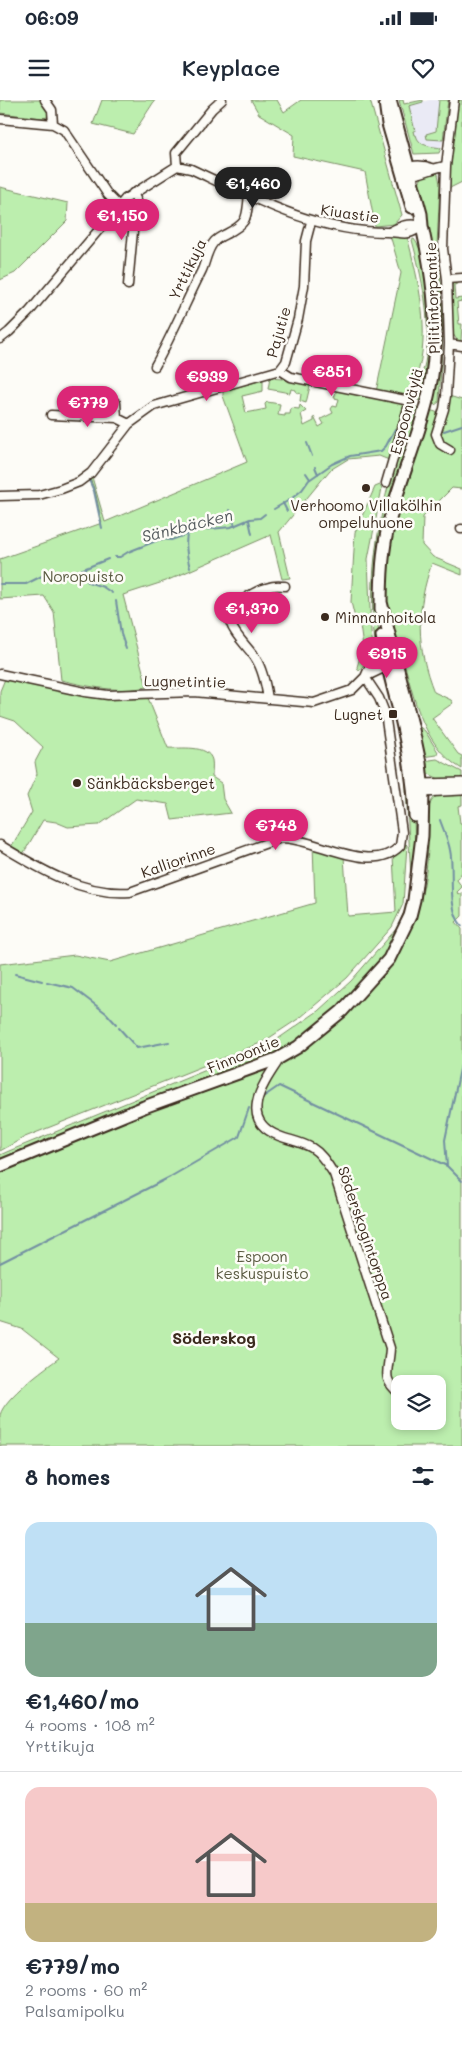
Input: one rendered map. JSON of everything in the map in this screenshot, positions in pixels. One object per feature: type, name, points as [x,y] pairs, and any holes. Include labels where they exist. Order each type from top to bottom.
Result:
[{"type":"main road","name":"Espoonväylä","points":[[384,100],[388,124],[407,171]]},
{"type":"main road","name":"Espoonväylä","points":[[390,100],[407,171],[415,217],[422,226],[435,304],[435,346],[430,391],[389,521],[382,570],[381,602],[389,662],[412,725],[420,788]]},
{"type":"main road","name":"Finnoontie","points":[[0,1166],[144,1108],[277,1059],[298,1047],[342,1011],[389,959],[410,916],[418,878],[422,836],[420,788]]},
{"type":"street","points":[[45,100],[52,110],[53,124]]},
{"type":"street","points":[[0,339],[19,323],[119,206],[132,194],[177,166],[176,153],[212,109],[222,100]]},
{"type":"street","name":"Pliitintorpantie","points":[[450,450],[440,444],[436,436],[446,396],[449,344],[447,279],[443,249],[446,166],[454,100]]},
{"type":"street","points":[[0,119],[53,124],[64,130],[108,196],[119,206]]},
{"type":"street","name":"Kiuastie","points":[[177,166],[191,168],[311,222],[336,228],[409,234],[422,226]]},
{"type":"street","points":[[407,171],[425,172],[432,168],[446,166]]},
{"type":"street","points":[[128,285],[136,199],[132,194]]},
{"type":"street","name":"Yrttikuja","points":[[155,366],[174,332],[211,246],[215,240],[242,226],[246,219],[249,195]]},
{"type":"street","name":"Pajutie","points":[[0,496],[39,495],[79,482],[91,473],[129,424],[142,412],[161,403],[280,370],[286,362],[298,319],[304,286],[306,241],[311,222]]},
{"type":"street","points":[[447,279],[462,278]]},
{"type":"street","points":[[449,344],[462,346]]},
{"type":"street","points":[[280,370],[291,377],[410,401],[386,484]]},
{"type":"street","points":[[116,403],[117,418]]},
{"type":"street","points":[[52,414],[117,418],[129,424]]},
{"type":"street","points":[[268,699],[258,660],[234,629],[231,624],[231,615],[234,608],[258,592],[270,586],[285,586]]},
{"type":"street","name":"Lugnetintie","points":[[0,674],[108,695],[194,692],[320,702],[352,690],[365,677],[370,668],[389,662]]},
{"type":"street","name":"Kalliorinne","points":[[0,845],[34,865],[79,886],[122,892],[130,892],[281,838],[300,840],[358,857],[391,854],[400,846],[402,832],[389,741],[382,706],[365,677]]},
{"type":"street","points":[[420,788],[462,783]]},
{"type":"street","points":[[420,788],[462,790]]},
{"type":"street","name":"Söderskogintorppa","points":[[277,1059],[278,1063],[258,1094],[255,1104],[257,1114],[268,1130],[316,1151],[334,1174],[390,1348],[387,1376],[391,1387]]},
{"type":"shaded area","points":[[429,100],[439,100],[436,130],[426,134],[427,139],[443,140],[441,148],[421,144],[416,136],[414,136],[409,106]]},
{"type":"green space","points":[[0,100],[43,100],[51,116],[43,118],[0,113]]},
{"type":"green space","points":[[102,100],[155,100],[133,134],[93,124]]},
{"type":"green space","points":[[251,100],[277,100],[284,112],[301,100],[370,100],[402,215],[394,224],[375,226],[365,172],[293,156],[294,135],[259,114]]},
{"type":"green space","points":[[399,100],[403,100],[404,104],[423,100],[423,102],[409,106],[415,131],[413,131],[414,135],[423,144],[441,148],[439,153],[414,154]]},
{"type":"green space","points":[[439,100],[448,100],[443,140],[427,139],[426,134],[436,131]]},
{"type":"green space","points":[[458,100],[462,100],[462,182],[448,189]]},
{"type":"green space","points":[[435,172],[438,174],[440,184],[437,245],[444,312],[439,402],[435,405],[431,404],[438,366],[440,303],[435,264],[418,187],[423,177]]},
{"type":"green space","points":[[0,187],[68,203],[67,221],[15,273],[0,280]]},
{"type":"green space","points":[[390,235],[407,236],[422,307],[423,343],[421,361],[413,387],[407,394],[400,396],[376,392],[401,273]]},
{"type":"green space","points":[[414,239],[422,256],[430,323],[429,354],[422,402],[414,398],[425,362],[427,328],[422,283],[412,240]]},
{"type":"green space","points":[[458,281],[458,284],[454,285],[455,299],[462,298],[462,301],[457,302],[459,324],[462,324],[461,341],[457,340],[453,334],[451,288],[453,282]]},
{"type":"green space","points":[[270,378],[308,382],[310,386],[306,403],[300,401],[301,394],[296,392],[296,390],[291,389],[290,393],[268,389]]},
{"type":"green space","name":"Noropuisto","points":[[263,380],[263,391],[242,396],[246,413],[266,409],[265,404],[267,402],[280,404],[278,415],[285,416],[285,414],[290,414],[291,408],[299,409],[300,405],[306,411],[301,414],[304,426],[314,421],[314,417],[319,427],[324,424],[321,419],[333,413],[331,409],[333,406],[337,407],[339,399],[334,398],[337,389],[402,401],[405,405],[389,460],[379,456],[348,459],[330,470],[279,532],[290,578],[282,579],[271,535],[166,581],[123,595],[147,687],[115,689],[93,687],[61,680],[54,612],[44,596],[0,599],[0,559],[102,523],[95,491],[90,479],[92,477],[105,522],[247,462],[223,396],[223,391]]},
{"type":"green space","points":[[449,396],[462,400],[462,489],[452,488],[423,517],[422,545],[433,557],[462,569],[462,575],[432,563],[423,596],[420,628],[424,659],[434,692],[451,700],[453,703],[432,718],[458,754],[462,756],[462,769],[447,758],[436,745],[419,713],[399,644],[394,641],[388,620],[387,608],[389,557],[405,483],[429,410],[436,412],[438,415],[433,437],[436,442],[443,443],[440,426]]},
{"type":"green space","points":[[412,406],[420,408],[376,578],[379,646],[375,643],[373,611],[375,552],[386,494]]},
{"type":"green space","points":[[380,485],[382,488],[368,559],[371,633],[374,650],[359,671],[357,667],[363,647],[359,618],[355,618],[351,602],[355,532],[375,487]]},
{"type":"green space","points":[[5,679],[97,697],[148,698],[168,748],[199,749],[209,755],[212,760],[212,777],[221,783],[223,799],[231,813],[172,820],[168,804],[136,799],[99,825],[68,827],[56,822],[43,820],[23,854],[11,847],[32,812],[27,796],[37,774],[35,762],[43,747],[15,721],[0,716],[0,691]]},
{"type":"green space","points":[[417,725],[425,731],[438,752],[436,755],[422,757]]},
{"type":"green space","points":[[437,759],[462,772],[462,779],[439,779],[427,773],[423,761]]},
{"type":"green space","points":[[409,770],[413,804],[414,866],[405,918],[376,966],[335,1010],[302,1038],[261,1061],[0,1161],[0,1155],[9,1151],[272,1043],[318,1011],[351,981],[397,928],[407,905],[411,877],[405,771]]},
{"type":"green space","name":"Espoon keskuspuisto","points":[[462,792],[462,805],[458,806],[460,823],[462,823],[462,872],[457,880],[462,887],[457,892],[459,895],[462,893],[462,916],[456,922],[462,929],[462,1446],[0,1446],[0,1415],[3,1408],[17,1392],[59,1358],[22,1329],[0,1322],[0,1171],[138,1115],[222,1086],[284,1058],[388,967],[397,954],[412,926],[422,896],[427,864],[429,806],[434,798],[445,793]]},
{"type":"green space","points":[[406,844],[403,904],[392,927],[347,978],[301,1017],[263,1042],[25,1137],[0,1151],[0,964],[75,955],[110,962],[315,903],[313,845],[344,857],[348,916],[396,912],[393,856],[401,852]]},
{"type":"waterway","name":"Sänkbäcken","points":[[444,431],[462,425]]},
{"type":"waterway","name":"Sänkbäcken","points":[[274,509],[291,499],[302,490],[309,480],[332,464],[350,456],[381,451],[386,446],[395,429]]},
{"type":"waterway","points":[[307,443],[312,456]]},
{"type":"waterway","name":"Sänkbäcken","points":[[315,467],[318,474]]},
{"type":"waterway","name":"Sänkbäcken","points":[[306,473],[310,479]]},
{"type":"waterway","points":[[89,480],[94,491],[102,528]]},
{"type":"waterway","name":"Sänkbäcken","points":[[283,503],[287,511]]},
{"type":"waterway","points":[[230,510],[235,526]]},
{"type":"waterway","name":"Sänkbäcken","points":[[115,557],[120,557],[161,539],[171,540],[199,530],[231,527],[250,519],[260,518],[265,514]]},
{"type":"waterway","points":[[249,520],[252,534]]},
{"type":"waterway","points":[[187,535],[186,543],[190,568]]},
{"type":"waterway","name":"Sänkbäcken","points":[[0,584],[26,584],[42,576],[52,577],[81,570],[108,559]]},
{"type":"waterway","points":[[81,570],[88,582],[103,587],[112,593]]},
{"type":"waterway","points":[[116,601],[121,634],[126,649]]},
{"type":"waterway","points":[[440,820],[450,850],[454,910],[462,926]]},
{"type":"waterway","points":[[15,974],[42,981]]},
{"type":"waterway","points":[[47,982],[73,988],[106,1013],[116,1024]]},
{"type":"waterway","points":[[119,1028],[137,1048],[169,1042]]},
{"type":"waterway","points":[[462,1060],[445,1140],[447,1166],[462,1181]]},
{"type":"waterway","points":[[263,1097],[279,1086],[447,1166]]},
{"type":"waterway","points":[[0,1263],[170,1177],[239,1137],[249,1108]]},
{"type":"place","name":"Verhoomo Villakölhin ompeluhuone","points":[[366,488]]},
{"type":"place","name":"Minnanhoitola","points":[[325,617]]},
{"type":"place","name":"Lugnet","points":[[393,714]]},
{"type":"place","name":"Sänkbäcksberget","points":[[77,783]]},
{"type":"district","name":"Söderskog","points":[[214,1337]]}]
